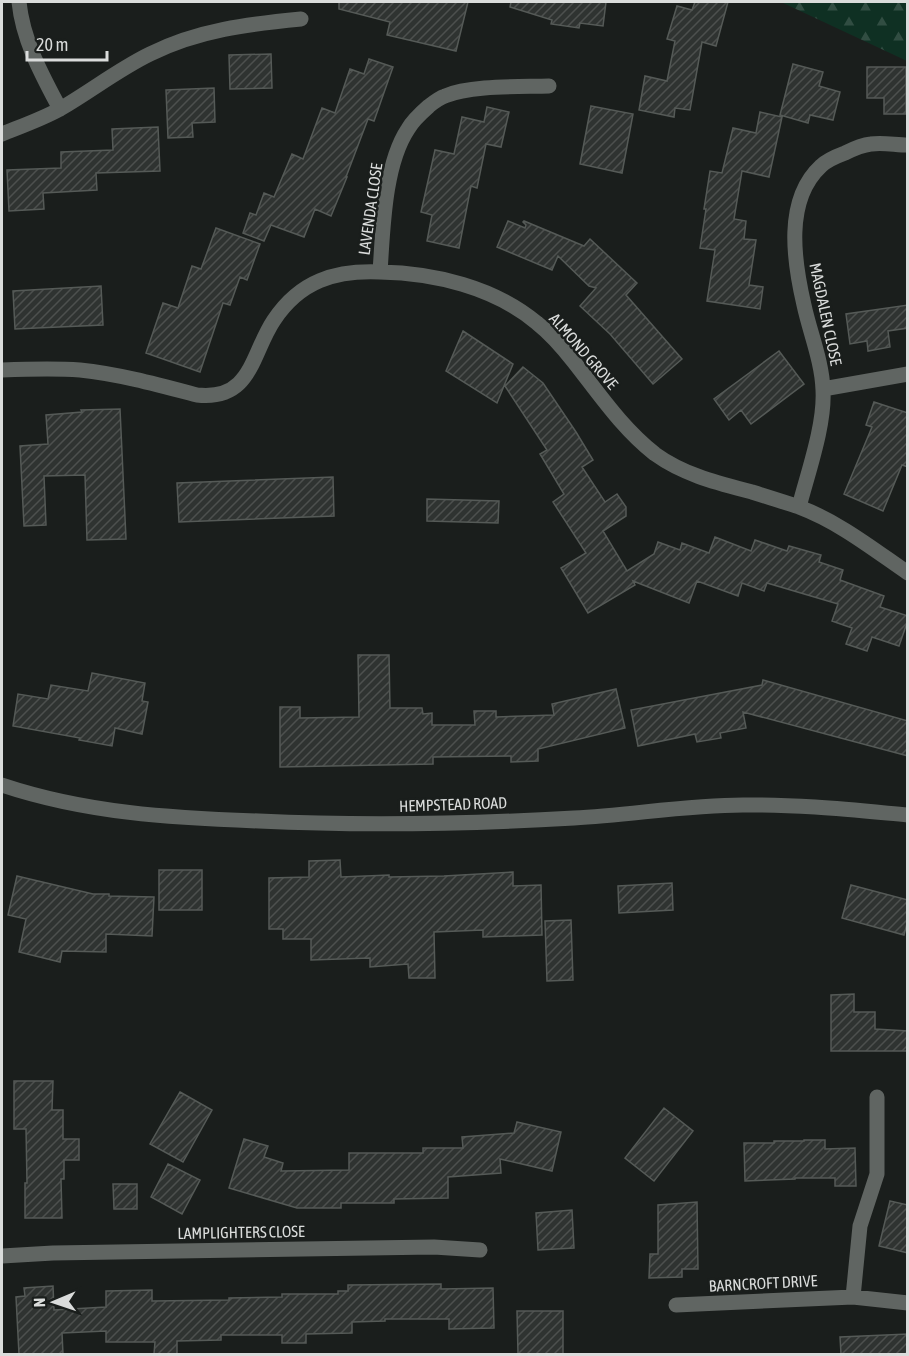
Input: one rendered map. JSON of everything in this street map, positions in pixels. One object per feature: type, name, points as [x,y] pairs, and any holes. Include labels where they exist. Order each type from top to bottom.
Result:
[{"type":"street","points":[[19,2],[32,53],[60,109]]},
{"type":"street","points":[[2,134],[60,109],[150,54],[177,42],[227,28],[301,19]]},
{"type":"street","name":"LAVENDA CLOSE","points":[[380,272],[392,169],[398,147],[407,130],[419,115],[444,96],[462,91],[549,86]]},
{"type":"street","name":"MAGDALEN CLOSE","points":[[800,507],[820,424],[823,389],[798,276],[795,220],[798,205],[812,176],[822,165],[836,157],[872,144],[908,145]]},
{"type":"street","name":"ALMOND GROVE","points":[[2,370],[81,370],[197,394],[218,395],[244,380],[274,320],[293,297],[319,280],[362,271],[426,276],[466,285],[516,308],[536,322],[555,340],[614,415],[633,435],[679,469],[704,479],[800,507],[828,520],[908,573]]},
{"type":"street","name":"MAGDALEN CLOSE","points":[[823,389],[908,374]]},
{"type":"street","name":"HEMPSTEAD ROAD","points":[[2,785],[31,795],[98,809],[190,818],[282,822],[379,824],[576,818],[685,807],[746,804],[908,815]]},
{"type":"street","points":[[853,1297],[860,1226],[877,1174],[877,1097]]},
{"type":"street","name":"LAMPLIGHTERS CLOSE","points":[[2,1256],[53,1253],[398,1248],[480,1250]]},
{"type":"street","name":"BARNCROFT DRIVE","points":[[676,1305],[853,1297],[908,1303]]},
{"type":"green space","points":[[781,2],[907,2],[907,61]]},
{"type":"building","points":[[339,2],[468,2],[456,51],[387,35],[390,22],[339,9]]},
{"type":"building","points":[[511,2],[606,2],[603,26],[580,23],[579,28],[551,24],[552,20],[510,7]]},
{"type":"building","points":[[695,2],[728,2],[716,46],[702,42],[690,110],[675,108],[674,117],[639,110],[645,76],[667,81],[675,41],[667,39],[677,6],[692,10]]},
{"type":"building","points":[[271,54],[272,88],[230,89],[229,55]]},
{"type":"building","points":[[369,59],[393,67],[374,121],[368,119],[331,216],[315,209],[304,237],[271,225],[264,241],[243,233],[250,213],[256,215],[264,193],[274,197],[292,154],[303,159],[322,108],[335,113],[350,69],[364,74]]},
{"type":"building","points":[[793,64],[823,72],[819,86],[840,92],[833,120],[810,115],[808,123],[780,115]]},
{"type":"building","points":[[867,67],[906,67],[906,114],[884,114],[884,98],[867,98]]},
{"type":"building","points":[[214,88],[215,122],[192,123],[193,137],[168,138],[166,90]]},
{"type":"building","points":[[591,106],[633,114],[622,173],[580,164]]},
{"type":"building","points":[[487,107],[509,112],[501,147],[486,144],[477,188],[471,186],[459,248],[427,241],[432,215],[421,212],[435,150],[454,154],[462,117],[484,122]]},
{"type":"building","points":[[760,112],[782,117],[769,177],[742,171],[734,219],[746,221],[744,239],[756,240],[749,285],[763,287],[760,309],[707,301],[715,250],[700,248],[710,171],[722,173],[733,128],[756,133]]},
{"type":"building","points":[[158,127],[160,171],[96,173],[97,190],[43,193],[44,209],[9,211],[7,170],[61,168],[61,152],[113,150],[112,129]]},
{"type":"building","points":[[508,221],[525,228],[524,221],[584,246],[590,239],[637,283],[626,295],[682,359],[653,384],[610,334],[580,306],[596,288],[589,286],[558,256],[552,270],[497,247]]},
{"type":"building","points":[[216,228],[260,244],[247,280],[240,277],[230,305],[223,303],[200,372],[146,353],[163,303],[178,308],[192,266],[201,269]]},
{"type":"building","points":[[101,286],[103,325],[15,329],[13,291]]},
{"type":"building","points":[[908,305],[908,328],[888,331],[890,347],[868,351],[867,341],[850,344],[846,314]]},
{"type":"building","points":[[463,331],[513,364],[497,403],[446,371]]},
{"type":"building","points":[[779,351],[804,384],[751,424],[741,410],[729,420],[714,399]]},
{"type":"building","points":[[523,367],[543,383],[576,432],[593,460],[582,467],[605,502],[617,494],[626,507],[626,516],[603,531],[627,571],[654,554],[658,542],[680,550],[682,543],[709,553],[715,537],[751,551],[755,540],[787,551],[789,546],[821,555],[819,562],[843,570],[840,580],[884,596],[880,607],[908,616],[899,646],[872,637],[867,651],[846,644],[852,628],[832,621],[838,604],[767,583],[764,591],[742,583],[738,596],[697,581],[689,603],[633,581],[635,585],[588,613],[561,568],[586,553],[553,502],[564,494],[540,454],[547,450],[505,386]]},
{"type":"building","points":[[874,402],[908,413],[908,467],[902,465],[883,511],[844,494],[872,427],[866,425]]},
{"type":"building","points":[[120,409],[126,539],[87,540],[85,475],[44,476],[46,525],[24,526],[20,446],[48,444],[46,415],[82,412],[81,410]]},
{"type":"building","points":[[333,477],[334,516],[179,522],[177,483]]},
{"type":"building","points":[[427,499],[499,501],[498,523],[427,521]]},
{"type":"building","points":[[358,655],[389,655],[390,708],[422,708],[423,714],[432,713],[432,725],[475,725],[474,711],[496,711],[496,717],[554,715],[552,704],[616,689],[625,728],[538,749],[538,761],[511,762],[511,756],[433,757],[433,764],[280,767],[280,707],[300,707],[300,718],[359,717]]},
{"type":"building","points":[[92,673],[145,683],[142,701],[148,702],[142,734],[115,728],[112,746],[13,726],[18,694],[48,699],[51,685],[88,691]]},
{"type":"building","points":[[763,680],[908,721],[908,756],[743,712],[746,728],[720,733],[721,738],[697,742],[695,734],[638,746],[631,710],[762,685]]},
{"type":"building","points":[[340,860],[341,877],[444,876],[513,872],[513,886],[541,885],[542,935],[483,937],[483,930],[434,932],[435,978],[409,978],[408,964],[370,967],[370,958],[311,960],[311,939],[283,939],[283,929],[269,929],[269,878],[309,877],[309,861]]},
{"type":"building","points":[[159,870],[202,870],[202,910],[159,910]]},
{"type":"building","points":[[17,876],[93,894],[154,897],[152,936],[106,934],[106,952],[62,951],[60,962],[19,952],[26,919],[8,915]]},
{"type":"building","points":[[672,883],[673,910],[619,913],[618,886]]},
{"type":"building","points":[[851,885],[908,900],[908,920],[904,935],[842,918]]},
{"type":"building","points":[[571,920],[573,980],[547,981],[545,921]]},
{"type":"building","points":[[854,994],[854,1012],[875,1012],[875,1029],[908,1031],[908,1051],[831,1051],[831,995]]},
{"type":"building","points":[[14,1081],[53,1081],[52,1110],[63,1110],[63,1139],[79,1139],[79,1160],[64,1160],[64,1179],[61,1179],[62,1218],[25,1218],[26,1129],[14,1129]]},
{"type":"building","points":[[180,1092],[212,1110],[183,1162],[150,1144]]},
{"type":"building","points":[[664,1108],[693,1131],[654,1181],[625,1158]]},
{"type":"building","points":[[517,1122],[561,1132],[552,1171],[500,1159],[501,1173],[448,1177],[448,1198],[394,1199],[394,1203],[341,1203],[341,1208],[297,1208],[229,1188],[244,1139],[268,1146],[264,1157],[283,1163],[281,1171],[349,1170],[349,1153],[423,1153],[423,1148],[463,1148],[462,1137],[514,1133]]},
{"type":"building","points":[[825,1140],[825,1149],[855,1148],[856,1186],[835,1186],[835,1178],[745,1181],[744,1143]]},
{"type":"building","points":[[168,1164],[200,1180],[182,1214],[151,1197]]},
{"type":"building","points":[[113,1184],[137,1184],[137,1209],[114,1209]]},
{"type":"building","points":[[890,1201],[908,1205],[908,1253],[879,1246]]},
{"type":"building","points":[[697,1202],[698,1269],[682,1269],[682,1277],[649,1278],[650,1254],[658,1254],[658,1205]]},
{"type":"building","points":[[572,1210],[574,1248],[538,1250],[536,1213]]},
{"type":"building","points":[[441,1284],[441,1289],[493,1288],[494,1328],[449,1329],[449,1319],[385,1319],[385,1321],[352,1322],[352,1333],[306,1334],[306,1343],[282,1343],[282,1335],[221,1335],[221,1340],[177,1341],[177,1354],[154,1354],[155,1342],[106,1342],[106,1331],[62,1333],[63,1354],[19,1354],[16,1297],[25,1296],[24,1288],[53,1286],[54,1310],[106,1307],[106,1291],[152,1290],[152,1301],[229,1300],[229,1298],[282,1297],[282,1294],[338,1294],[338,1291],[348,1291],[348,1285]]},
{"type":"building","points":[[517,1311],[563,1311],[563,1354],[518,1354]]},
{"type":"building","points":[[908,1334],[908,1354],[841,1354],[840,1337]]}]
